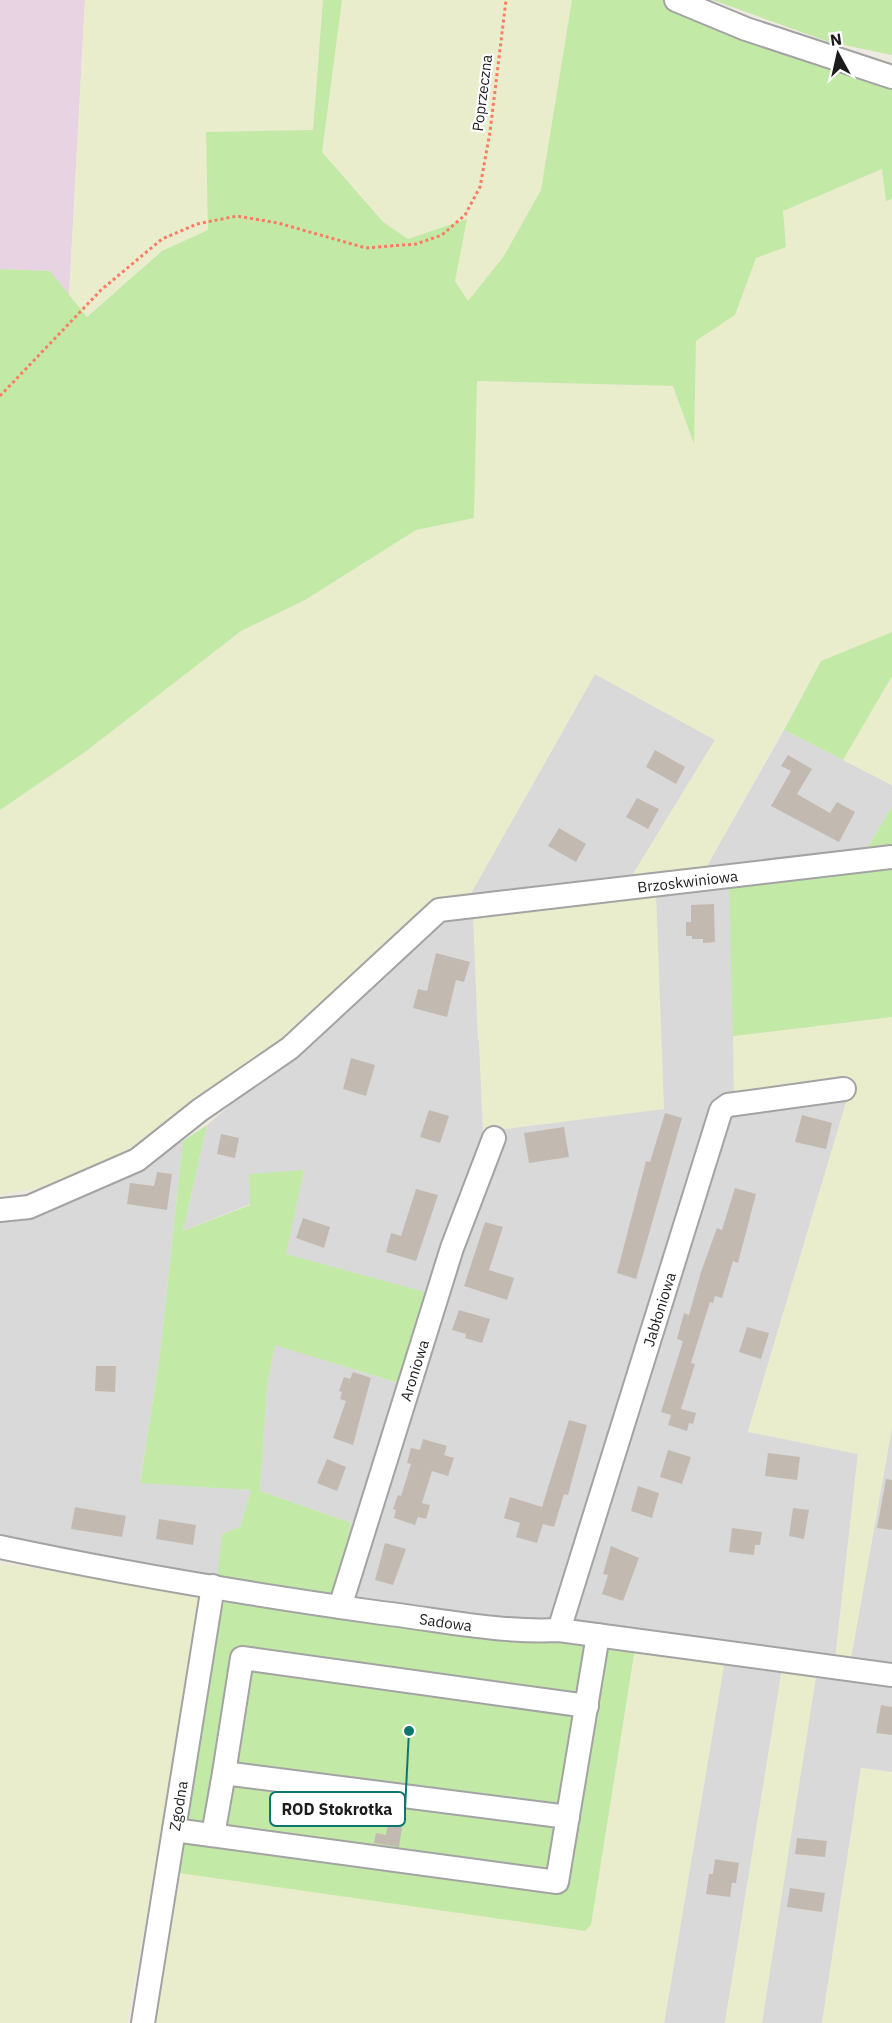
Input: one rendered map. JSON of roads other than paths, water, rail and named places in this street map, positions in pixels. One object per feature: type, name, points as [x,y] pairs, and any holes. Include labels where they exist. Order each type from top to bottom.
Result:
[{"type":"street","points":[[676,0],[746,28],[892,77]]},
{"type":"street","name":"Brzoskwiniowa","points":[[0,1210],[29,1207],[137,1160],[200,1110],[291,1048],[439,909],[892,857]]},
{"type":"street","name":"Jabłoniowa","points":[[559,1630],[721,1110],[728,1105],[844,1089]]},
{"type":"street","name":"Aroniowa","points":[[340,1607],[452,1248],[494,1138]]},
{"type":"street","name":"Sadowa","points":[[0,1547],[134,1576],[213,1586],[340,1607],[525,1632],[559,1630],[892,1675]]},
{"type":"street","name":"Zgodna","points":[[143,2023],[213,1586]]},
{"type":"street","points":[[174,1830],[557,1882],[598,1635]]},
{"type":"street","points":[[213,1835],[242,1658],[587,1706]]},
{"type":"street","points":[[224,1773],[568,1817]]},
{"type":"place","name":"ROD Stokrotka","points":[[409,1731]]}]
